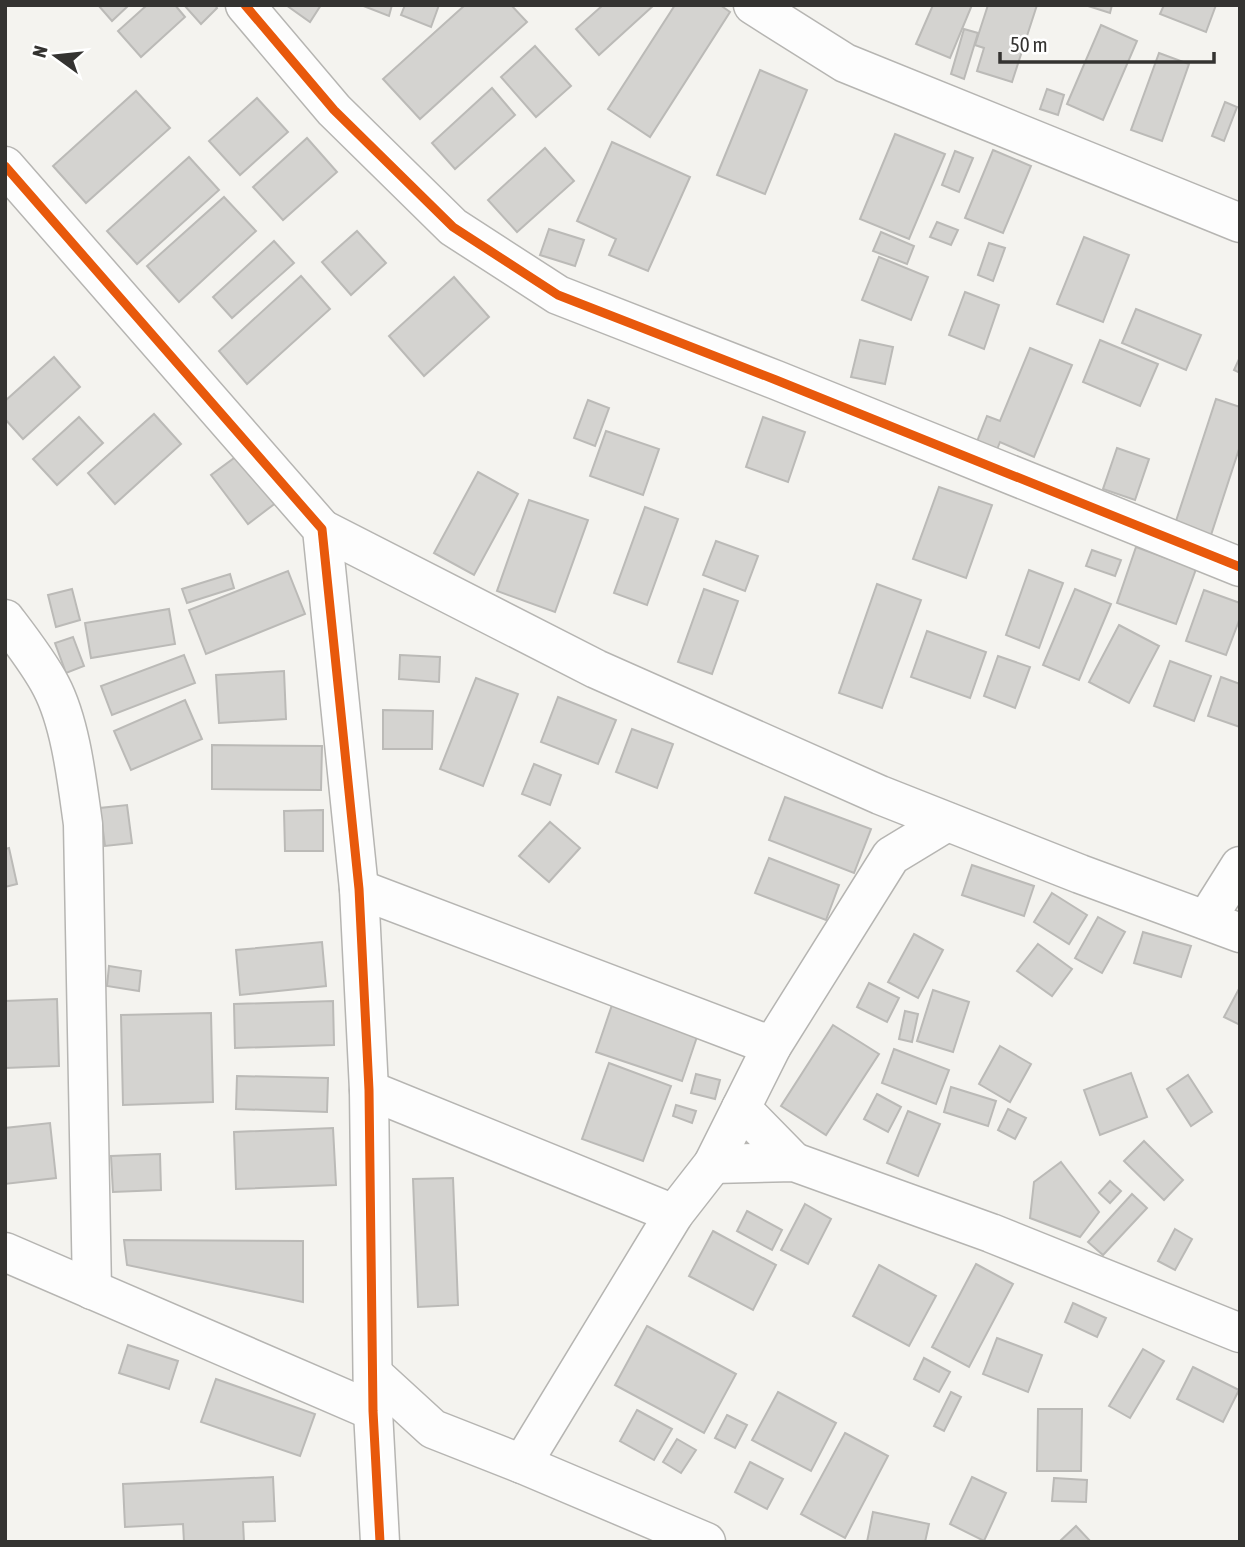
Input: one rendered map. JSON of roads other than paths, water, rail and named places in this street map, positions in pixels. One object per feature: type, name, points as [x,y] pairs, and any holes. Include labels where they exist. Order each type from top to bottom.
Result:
[{"type":"street","points":[[246,5],[334,110],[453,228],[558,295],[1240,567]]},
{"type":"street","points":[[753,5],[845,63],[1240,223]]},
{"type":"street","points":[[5,166],[321,529],[596,669],[880,795],[1223,927],[1240,866]]},
{"type":"street","points":[[321,529],[359,889],[369,1090],[373,1411],[380,1542]]},
{"type":"street","points":[[5,619],[52,688],[77,775],[83,824],[92,1290]]},
{"type":"street","points":[[880,795],[891,856]]},
{"type":"street","points":[[522,1464],[674,1214],[713,1164],[772,1046],[891,856],[947,822]]},
{"type":"street","points":[[359,889],[772,1046]]},
{"type":"street","points":[[369,1090],[674,1214]]},
{"type":"street","points":[[741,1108],[794,1162]]},
{"type":"street","points":[[713,1164],[794,1162],[991,1233],[1240,1333]]},
{"type":"street","points":[[5,1252],[373,1411]]},
{"type":"street","points":[[373,1374],[433,1429],[706,1542]]},
{"type":"street","points":[[376,1455],[433,1429]]}]
